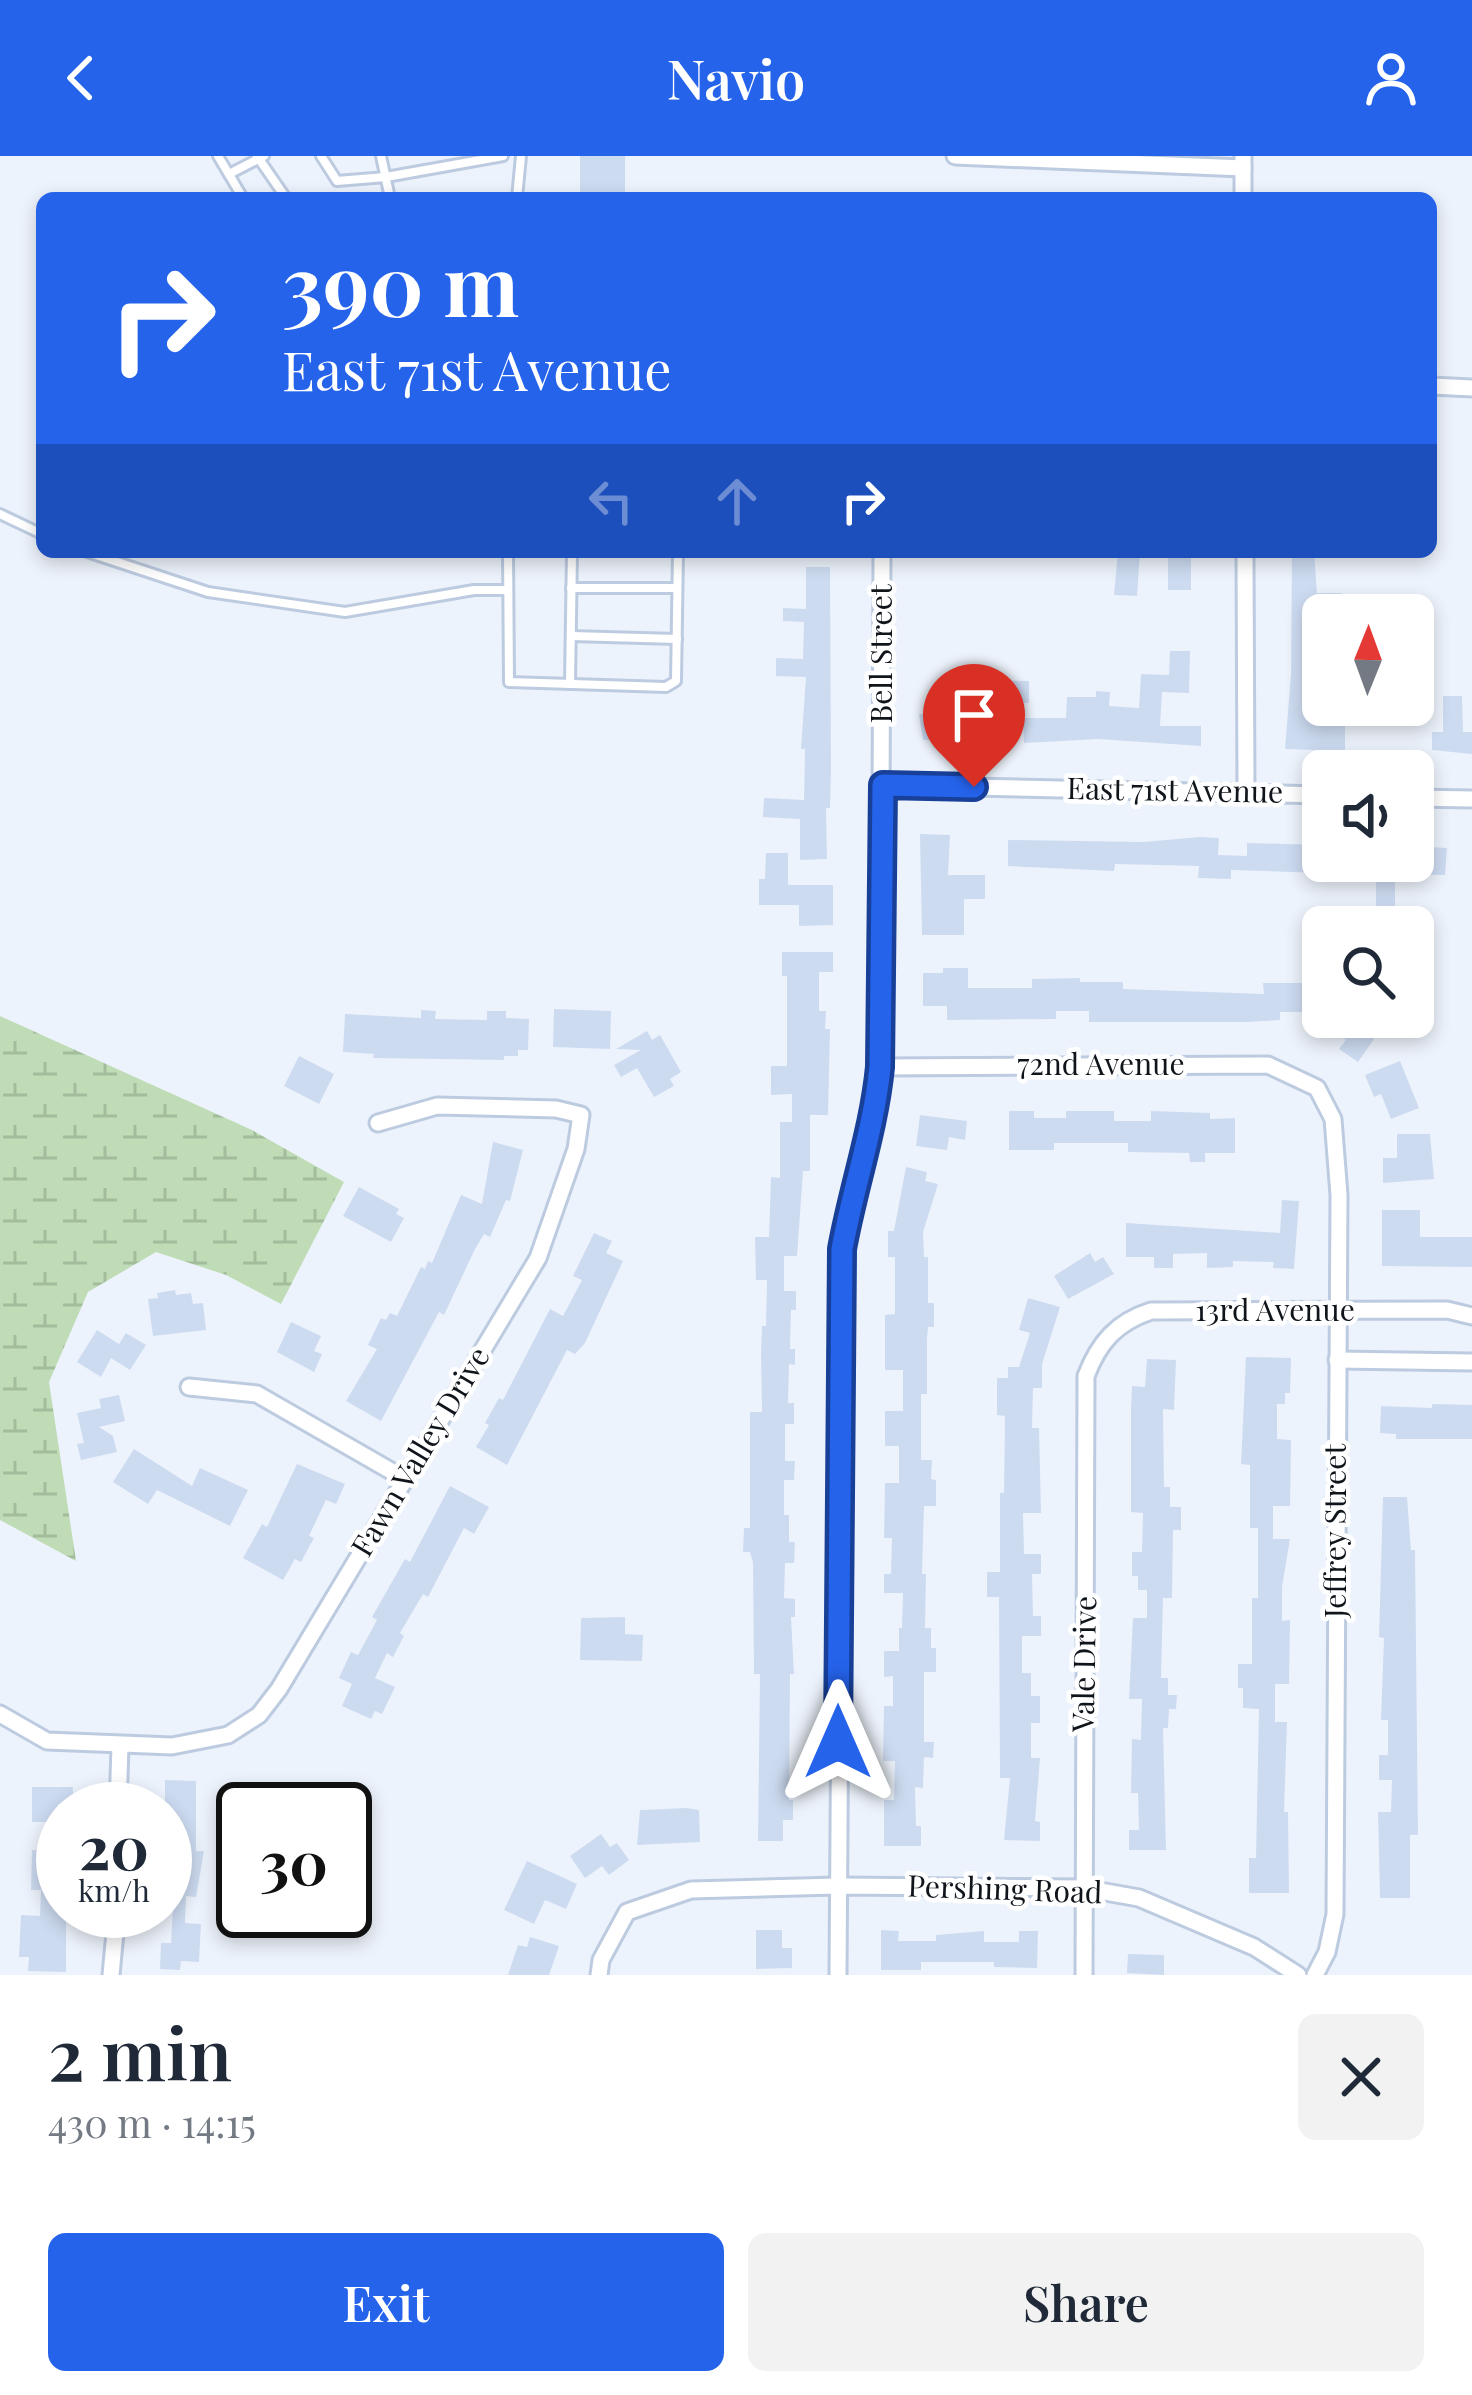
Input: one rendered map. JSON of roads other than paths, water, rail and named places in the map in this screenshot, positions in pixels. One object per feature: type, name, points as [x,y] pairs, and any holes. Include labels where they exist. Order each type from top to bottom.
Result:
[{"type":"street","points":[[956,156],[1243,162]]},
{"type":"street","points":[[1437,386],[1472,388]]},
{"type":"street","name":"Bell Street","points":[[838,1975],[842,1249],[850,1199],[876,1108],[880,1067],[882,558]]},
{"type":"street","points":[[1245,558],[1246,793]]},
{"type":"street","name":"East 71st Avenue","points":[[883,785],[1302,794]]},
{"type":"street","points":[[1434,799],[1472,800]]},
{"type":"street","name":"72nd Avenue","points":[[880,1067],[1268,1064],[1317,1088]]},
{"type":"street","name":"Jeffrey Street","points":[[1315,1975],[1328,1952],[1335,1914],[1340,1195],[1333,1119],[1317,1088]]},
{"type":"street","name":"Fawn Valley Drive","points":[[0,1714],[47,1741],[120,1746],[202,1742],[228,1735],[259,1715],[279,1689],[538,1258],[576,1149],[580,1115],[556,1109],[437,1106],[378,1123]]},
{"type":"street","name":"13rd Avenue","points":[[1094,1354],[1125,1320],[1151,1311],[1448,1310],[1472,1316]]},
{"type":"street","name":"Vale Drive","points":[[1084,1975],[1086,1376],[1094,1354]]},
{"type":"street","name":"13rd Avenue","points":[[1337,1360],[1472,1362]]},
{"type":"street","points":[[189,1387],[257,1394],[405,1479]]},
{"type":"street","points":[[119,1782],[120,1746]]},
{"type":"street","name":"Pershing Road","points":[[599,1975],[601,1960],[628,1912],[691,1890],[837,1886],[1084,1888],[1139,1898],[1254,1947],[1298,1975]]},
{"type":"street","points":[[111,1975],[114,1938]]},
{"type":"lane","points":[[218,156],[240,192]]},
{"type":"lane","points":[[229,174],[260,156],[282,192]]},
{"type":"lane","points":[[321,156],[337,181],[503,156]]},
{"type":"lane","points":[[381,156],[389,192]]},
{"type":"lane","points":[[518,192],[521,156]]},
{"type":"lane","points":[[0,514],[36,531]]},
{"type":"lane","points":[[105,558],[208,592],[345,612],[474,590],[508,590]]},
{"type":"lane","points":[[508,558],[508,682],[666,687],[676,681],[678,558]]},
{"type":"lane","points":[[570,684],[572,558]]},
{"type":"lane","points":[[571,588],[677,588]]},
{"type":"lane","points":[[571,636],[677,639]]}]
